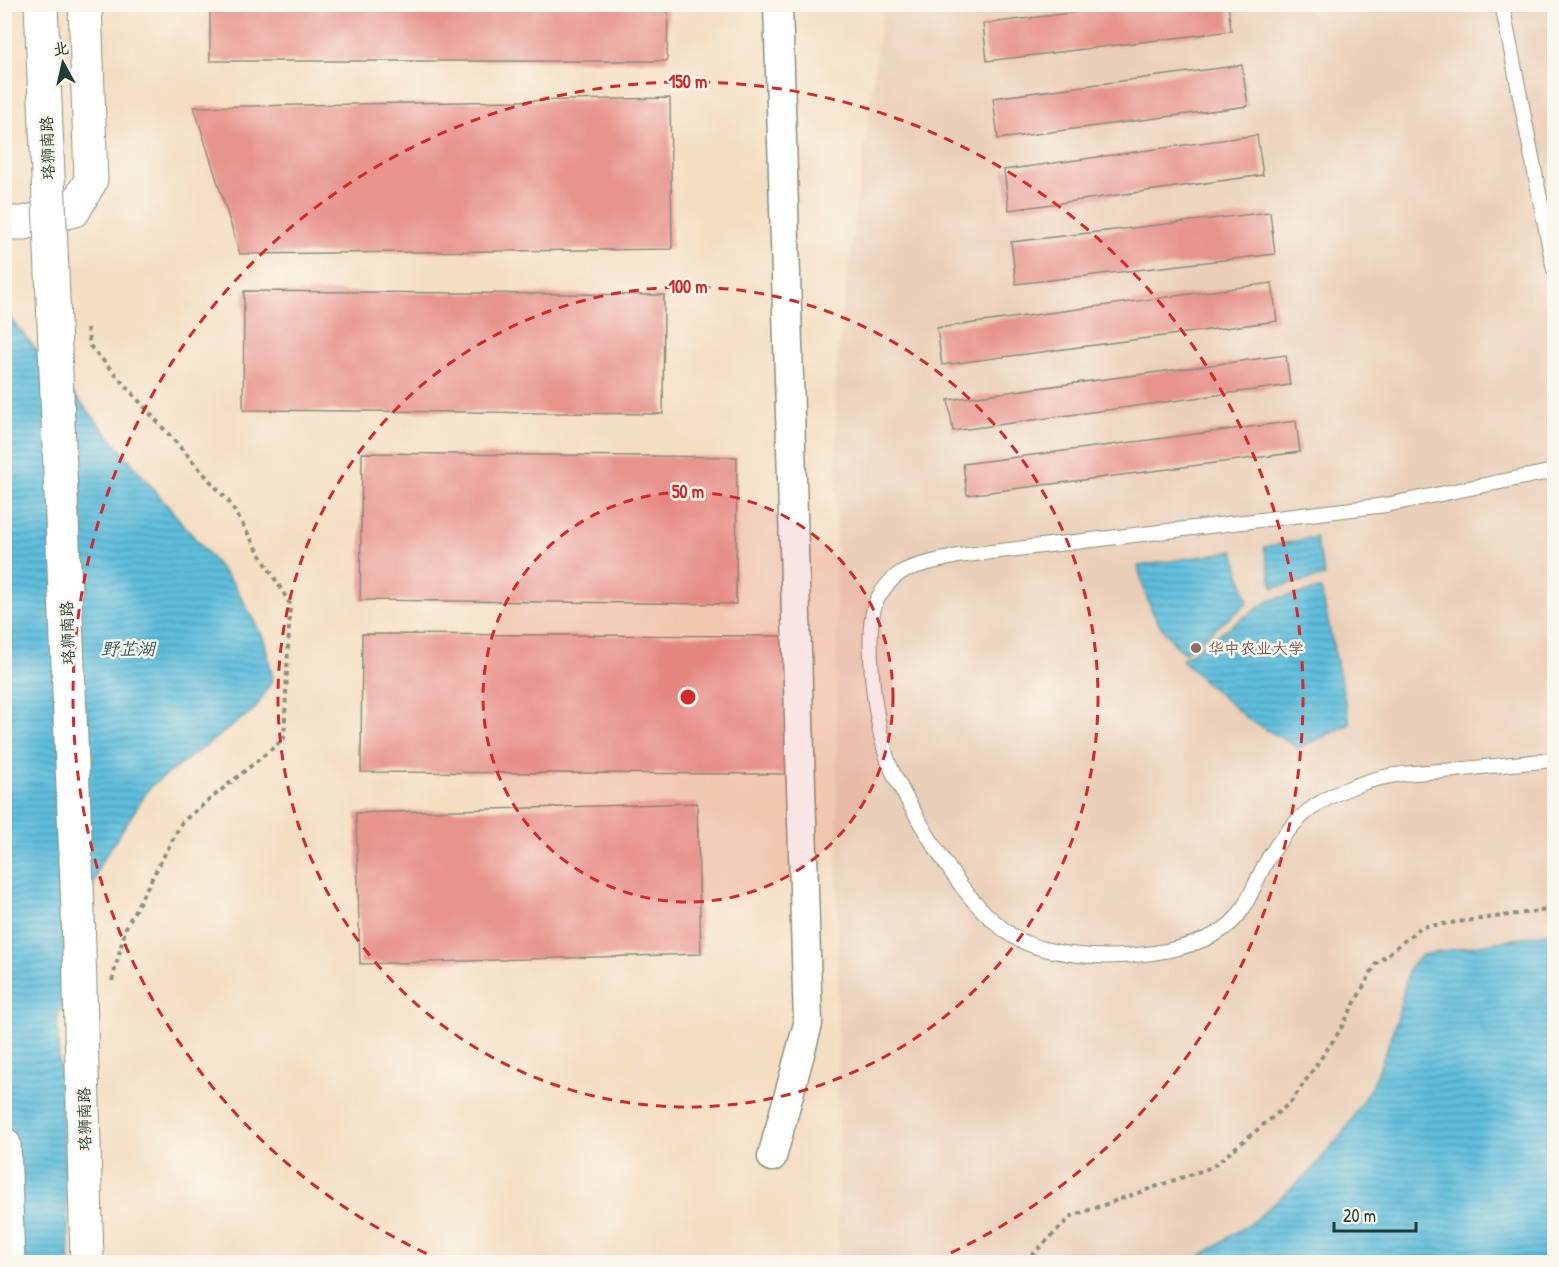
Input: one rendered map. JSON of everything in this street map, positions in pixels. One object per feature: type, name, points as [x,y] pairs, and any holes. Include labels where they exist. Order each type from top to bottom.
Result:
[{"type":"main road","name":"珞狮南路","points":[[40,4],[78,910],[87,1263]]},
{"type":"main road","points":[[4,223],[24,223],[74,210],[91,180],[85,4]]},
{"type":"main road","points":[[4,1144],[8,1263]]},
{"type":"street","points":[[772,1157],[808,1024],[778,4]]},
{"type":"lane","points":[[1502,4],[1554,270]]},
{"type":"lane","points":[[1554,471],[1386,505],[958,556],[900,573],[879,595],[873,611],[870,639],[878,718],[888,760],[911,807],[958,883],[976,904],[1012,936],[1030,945],[1054,951],[1082,955],[1139,955],[1188,946],[1225,928],[1241,912],[1272,852],[1298,820],[1318,804],[1351,788],[1390,776],[1554,760]]},
{"type":"path","points":[[86,324],[90,346],[229,502],[290,604],[284,739],[182,822],[126,927],[111,984]]},
{"type":"path","points":[[1025,1263],[1072,1216],[1212,1167],[1291,1102],[1339,1032],[1375,965],[1421,927],[1554,909]]},
{"type":"shaded area","name":"华中农业大学","points":[[883,5],[1554,5],[1554,932],[1422,955],[1409,968],[1397,1020],[1376,1078],[1348,1126],[1311,1171],[1255,1220],[1191,1262],[838,1262],[836,364]]},
{"type":"water","name":"野芷湖","points":[[4,311],[235,586],[264,639],[273,679],[255,709],[150,787],[99,866],[57,1022],[70,1262],[5,1262]]},
{"type":"water","points":[[1315,537],[1325,576],[1273,588],[1264,547]]},
{"type":"water","points":[[1234,551],[1248,603],[1184,653],[1159,624],[1144,591],[1138,566]]},
{"type":"water","points":[[1321,589],[1350,724],[1299,748],[1249,720],[1182,659],[1270,600]]},
{"type":"water","points":[[1554,932],[1554,1262],[1191,1262],[1255,1220],[1311,1171],[1348,1126],[1376,1078],[1397,1020],[1409,968],[1422,955]]},
{"type":"building","points":[[210,4],[668,4],[667,61],[210,61]]},
{"type":"building","points":[[1139,4],[1228,4],[1231,31],[987,61],[983,24]]},
{"type":"building","points":[[1242,65],[1248,106],[998,139],[993,98]]},
{"type":"building","points":[[670,98],[672,249],[240,254],[194,107]]},
{"type":"building","points":[[1257,135],[1263,175],[1009,210],[1004,170]]},
{"type":"building","points":[[1270,212],[1275,254],[1016,284],[1011,242]]},
{"type":"building","points":[[1272,283],[1277,321],[942,365],[937,328]]},
{"type":"building","points":[[244,291],[664,295],[663,414],[243,410]]},
{"type":"building","points":[[1286,355],[1290,385],[953,431],[948,400]]},
{"type":"building","points":[[1296,421],[1300,452],[967,495],[963,464]]},
{"type":"building","points":[[362,453],[737,457],[736,604],[360,600]]},
{"type":"building","points":[[362,634],[790,636],[789,774],[361,772]]},
{"type":"building","points":[[697,803],[701,954],[360,964],[356,813]]},
{"type":"place","name":"华中农业大学","points":[[1196,648]]}]
